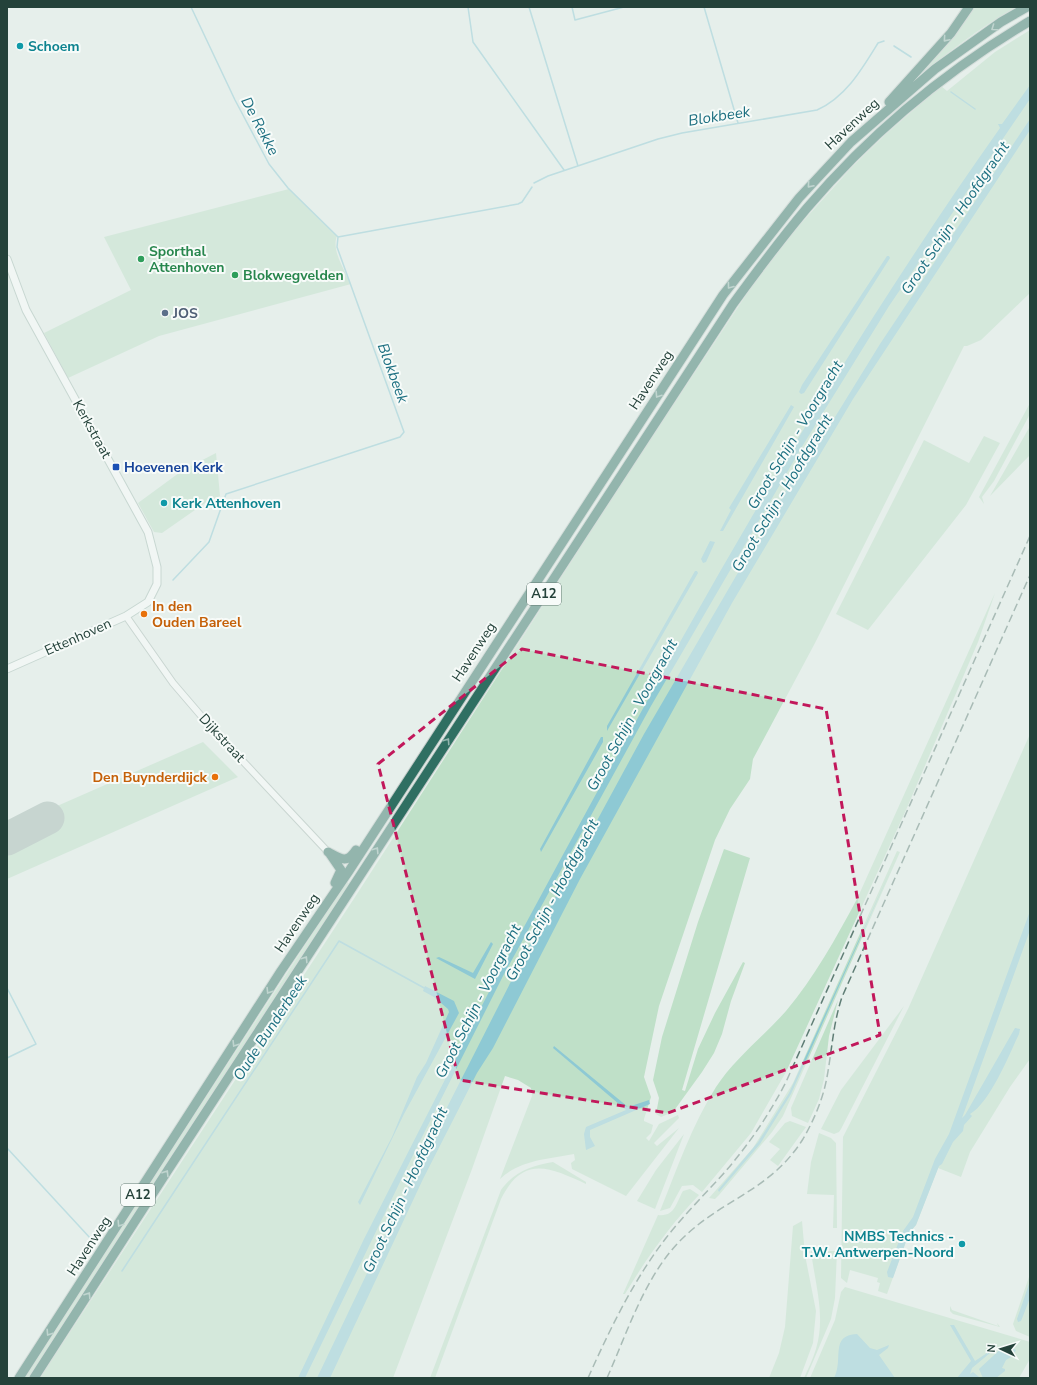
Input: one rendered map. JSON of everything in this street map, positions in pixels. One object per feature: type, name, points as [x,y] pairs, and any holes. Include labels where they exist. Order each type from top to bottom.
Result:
[{"type":"highway","points":[[822,172],[924,64],[951,33],[969,7]]},
{"type":"highway","name":"Havenweg","points":[[19,1378],[282,971],[433,742],[723,295],[762,243],[822,172],[882,114],[935,70],[1001,22],[1027,7]]},
{"type":"highway","name":"Havenweg","points":[[35,1378],[413,793],[733,304],[808,207],[859,153],[943,79],[1030,21]]},
{"type":"highway","points":[[328,852],[342,859],[352,857],[404,779],[433,742]]},
{"type":"highway","points":[[282,971],[304,930],[340,875],[339,866],[328,852]]},
{"type":"main road","name":"Kerkstraat","points":[[7,259],[26,310],[144,523],[158,574],[157,584],[148,602]]},
{"type":"main road","name":"Ettenhoven","points":[[7,669],[126,616],[148,602]]},
{"type":"street","name":"Dijkstraat","points":[[126,616],[173,683],[209,725],[328,852]]},
{"type":"highlighted area","points":[[522,649],[826,709],[880,1035],[668,1113],[459,1080],[378,764]]},
{"type":"green space","points":[[972,7],[1016,7],[975,33],[911,82]]},
{"type":"green space","points":[[1030,30],[1030,293],[981,340],[964,346],[815,643],[753,759],[750,779],[730,809],[715,840],[659,1006],[644,1077],[651,1097],[644,1121],[653,1125],[651,1133],[646,1138],[649,1141],[659,1124],[678,1115],[679,1118],[654,1143],[657,1146],[679,1128],[626,1196],[572,1169],[571,1163],[575,1160],[574,1154],[525,1164],[516,1168],[500,1179],[532,1096],[531,1088],[518,1080],[505,1076],[472,1169],[393,1378],[40,1378],[357,894],[631,469],[752,286],[796,229],[852,167],[885,135],[941,86],[947,91],[995,52]]},
{"type":"green space","name":"Blokwegvelden","points":[[289,189],[337,236],[337,254],[351,284],[159,336],[68,378],[44,333],[131,290],[104,237]]},
{"type":"green space","points":[[1030,403],[1030,414],[994,481],[982,497],[984,504],[979,497]]},
{"type":"green space","points":[[1029,428],[1030,455],[990,496]]},
{"type":"green space","points":[[984,436],[1000,443],[966,505],[868,630],[836,614],[924,440],[969,463]]},
{"type":"green space","points":[[216,453],[220,496],[205,503],[162,533],[154,532],[138,503],[183,470]]},
{"type":"green space","points":[[995,593],[978,642],[906,810],[786,1072],[751,1133],[702,1192],[693,1185],[682,1186],[670,1208],[660,1211],[692,1132],[716,1087],[732,1067],[786,1011],[806,985],[849,914]]},
{"type":"green space","points":[[1030,734],[1030,1059],[1010,1087],[970,1152],[961,1177],[938,1168],[916,1225],[909,1233],[887,1294],[878,1291],[880,1283],[877,1282],[878,1278],[850,1270],[847,1283],[841,1278],[843,1137],[908,1009]]},
{"type":"green space","points":[[203,742],[238,777],[7,879],[7,828]]},
{"type":"green space","points":[[724,849],[750,858],[682,1090],[685,1091],[698,1049],[715,1013],[743,962],[745,963],[731,1001],[722,1034],[714,1053],[673,1112],[661,1117],[656,1114],[659,1098],[653,1080],[662,1037],[698,922]]},
{"type":"green space","points":[[897,851],[900,852],[783,1116],[772,1132],[719,1195],[715,1199],[709,1198],[753,1148],[793,1083]]},
{"type":"green space","points":[[347,881],[349,884],[28,1378],[23,1378]]},
{"type":"green space","points":[[838,1000],[829,1036],[824,1079],[819,1099],[808,1123],[792,1116],[791,1108]]},
{"type":"green space","points":[[904,1006],[839,1132],[834,1134],[821,1129],[841,1090]]},
{"type":"green space","points":[[790,1121],[806,1127],[778,1166],[770,1160],[780,1149],[769,1142],[785,1123]]},
{"type":"green space","points":[[819,1133],[831,1138],[836,1143],[837,1228],[833,1228],[834,1195],[807,1194],[811,1162]]},
{"type":"green space","points":[[684,1134],[655,1209],[637,1201],[656,1170]]},
{"type":"green space","points":[[553,1162],[586,1182],[586,1184],[560,1173],[538,1169],[528,1170],[518,1176],[509,1185],[501,1199],[435,1378],[430,1378],[501,1190],[512,1178],[524,1170]]},
{"type":"green space","points":[[690,1189],[699,1195],[668,1230],[641,1268],[625,1294],[623,1294],[658,1215],[668,1214],[672,1211],[683,1191]]},
{"type":"green space","points":[[802,1221],[805,1255],[816,1311],[813,1343],[800,1378],[769,1378],[779,1353],[785,1327],[793,1226]]},
{"type":"green space","points":[[811,1251],[837,1251],[835,1298],[831,1319],[806,1378],[804,1378],[816,1349],[820,1324],[819,1300]]},
{"type":"green space","points":[[1030,1274],[1030,1337],[1016,1331],[1013,1324]]},
{"type":"green space","points":[[845,1287],[1030,1342],[1030,1359],[1019,1378],[810,1378],[835,1320],[841,1292]]},
{"type":"green space","points":[[950,1306],[952,1310],[998,1326],[997,1323],[1000,1327],[953,1314],[950,1311]]},
{"type":"water","points":[[1030,85],[1030,99],[889,306],[803,445],[651,706],[503,976],[415,1151],[305,1378],[298,1378],[364,1239],[457,1056],[453,1049],[461,1046],[490,990],[491,986],[483,980],[492,982],[505,962],[680,643],[802,433],[865,330],[931,228],[1000,128],[998,124],[1002,124]]},
{"type":"water","points":[[1030,119],[1030,130],[853,399],[732,603],[580,879],[493,1048],[477,1073],[423,1179],[330,1378],[317,1378],[433,1135],[530,944],[644,734],[799,468],[811,456],[880,344]]},
{"type":"water","points":[[887,256],[890,258],[804,393],[801,394],[799,392],[802,385]]},
{"type":"water","points":[[791,405],[794,407],[723,531],[720,531],[731,510],[729,508]]},
{"type":"water","points":[[710,541],[715,542],[706,562],[703,563],[701,559]]},
{"type":"water","points":[[695,571],[698,573],[607,731],[607,726]]},
{"type":"water","points":[[601,737],[603,737],[603,742],[541,852],[540,849]]},
{"type":"water","points":[[892,867],[791,1094],[760,1144],[719,1192],[718,1190],[758,1142],[789,1093]]},
{"type":"water","points":[[1030,911],[1030,930],[962,1118],[1015,1028],[1020,1029],[1019,1034],[992,1089],[985,1100],[970,1114],[972,1116],[964,1125],[963,1131],[953,1142],[942,1164],[939,1166],[916,1225],[909,1233],[893,1278],[888,1277],[887,1272],[903,1231],[913,1217],[935,1159],[949,1134]]},
{"type":"water","points":[[491,942],[493,944],[475,979],[436,958],[439,957],[473,973]]},
{"type":"water","points":[[425,986],[454,1001],[459,1013],[404,1114],[360,1205],[358,1202],[392,1137],[417,1077],[426,1063],[449,1012],[448,1009],[434,997],[423,991]]},
{"type":"water","points":[[554,1046],[628,1107],[649,1100],[650,1104],[590,1130],[590,1137],[595,1146],[586,1150],[584,1134],[586,1127],[626,1110],[553,1048]]},
{"type":"water","points":[[1030,1281],[1030,1298],[1021,1321],[1018,1322],[1017,1319]]},
{"type":"water","points":[[950,1325],[954,1325],[975,1361],[990,1351],[990,1353],[972,1368],[970,1374],[973,1372],[979,1377],[957,1378],[971,1361]]},
{"type":"water","points":[[857,1334],[870,1348],[877,1350],[889,1345],[888,1348],[879,1355],[895,1378],[834,1378],[837,1371],[840,1344],[848,1335]]},
{"type":"water","points":[[1005,1345],[1016,1350],[1013,1356],[1006,1360],[1002,1368],[1005,1369],[1005,1371],[996,1378],[983,1378],[979,1369]]},
{"type":"waterway","name":"De Rekke","points":[[191,7],[235,100],[269,164],[288,188],[338,237]]},
{"type":"waterway","points":[[468,7],[473,42],[564,170]]},
{"type":"waterway","points":[[529,7],[578,166]]},
{"type":"waterway","points":[[572,7],[575,20],[624,7]]},
{"type":"waterway","points":[[704,7],[738,123]]},
{"type":"waterway","name":"Blokbeek","points":[[534,183],[548,176],[658,139],[682,133],[817,110],[837,98],[845,90],[878,43],[884,41]]},
{"type":"waterway","name":"Blokbeek","points":[[894,46],[911,57]]},
{"type":"waterway","name":"Blokbeek","points":[[951,92],[975,109]]},
{"type":"waterway","name":"Blokbeek","points":[[173,580],[209,542],[226,494],[400,437],[404,432],[337,247],[338,237],[518,204],[522,202],[532,187]]},
{"type":"waterway","name":"Oude Bunderbeek","points":[[122,1271],[339,941],[426,989]]},
{"type":"waterway","name":"Oude Bunderbeek","points":[[7,988],[36,1044],[7,1058]]},
{"type":"waterway","name":"Oude Bunderbeek","points":[[7,1148],[91,1239]]},
{"type":"runway","points":[[7,839],[48,818]]},
{"type":"railway","points":[[588,1378],[623,1306],[654,1254],[680,1221],[742,1151],[766,1118],[786,1082],[1030,536]]},
{"type":"railway","points":[[607,1378],[639,1303],[659,1267],[671,1251],[700,1223],[762,1182],[777,1170],[790,1156],[807,1132],[818,1109],[823,1093],[842,997],[1030,575]]},
{"type":"place","name":"Schoem","points":[[20,46]]},
{"type":"place","name":"Sporthal Attenhoven","points":[[141,259]]},
{"type":"place","name":"Blokwegvelden","points":[[235,275]]},
{"type":"place","name":"JOS","points":[[165,313]]},
{"type":"place","name":"Hoevenen Kerk","points":[[116,467]]},
{"type":"place","name":"Kerk Attenhoven","points":[[164,503]]},
{"type":"place","name":"In den Ouden Bareel","points":[[144,614]]},
{"type":"place","name":"Den Buynderdijck","points":[[215,777]]},
{"type":"place","name":"NMBS Technics - T.W. Antwerpen-Noord","points":[[962,1244]]},
{"type":"water label","name":"Groot Schijn - Hoofdgracht","points":[[955,218]]},
{"type":"water label","name":"Groot Schijn - Voorgracht","points":[[795,435]]},
{"type":"water label","name":"Groot Schijn - Hoofdgracht","points":[[782,493]]},
{"type":"water label","name":"Groot Schijn - Voorgracht","points":[[632,715]]},
{"type":"water label","name":"Groot Schijn - Hoofdgracht","points":[[552,900]]},
{"type":"water label","name":"Groot Schijn - Voorgracht","points":[[478,1001]]},
{"type":"water label","name":"Groot Schijn - Hoofdgracht","points":[[405,1190]]}]
